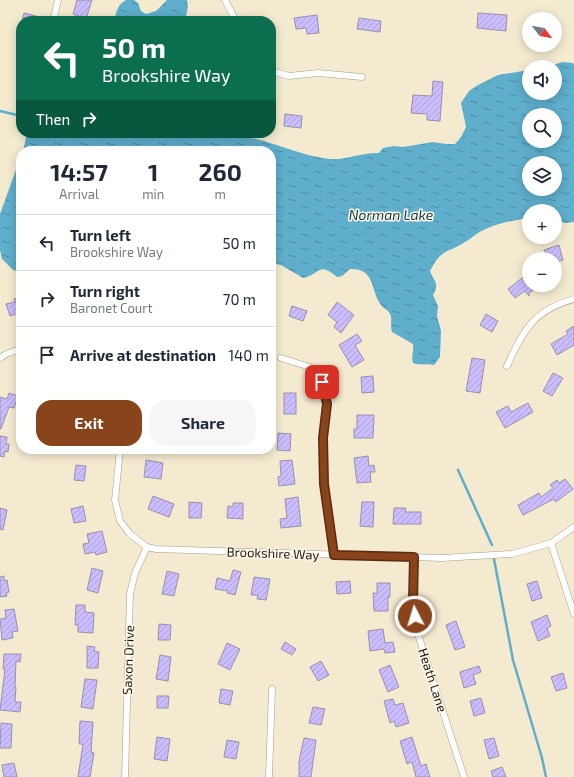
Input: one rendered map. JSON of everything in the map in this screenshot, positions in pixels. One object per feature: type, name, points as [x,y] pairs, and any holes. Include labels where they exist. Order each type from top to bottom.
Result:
[{"type":"street","points":[[54,16],[58,0]]},
{"type":"street","points":[[225,0],[233,16]]},
{"type":"street","points":[[276,72],[289,76],[318,74],[362,77]]},
{"type":"street","points":[[507,366],[531,322],[540,314],[558,303],[574,299]]},
{"type":"street","points":[[0,358],[16,350]]},
{"type":"street","points":[[281,358],[310,367],[322,382],[327,404],[323,438],[324,484],[334,555]]},
{"type":"street","points":[[120,454],[115,500],[120,520],[130,534],[147,547]]},
{"type":"street","name":"Brookshire Way","points":[[147,547],[156,549],[442,558],[512,554],[551,543],[574,527]]},
{"type":"street","points":[[551,543],[574,614]]},
{"type":"street","name":"Saxon Drive","points":[[125,777],[130,594],[135,573],[147,547]]},
{"type":"street","name":"Heath Lane","points":[[414,557],[413,602],[417,631],[464,777]]},
{"type":"street","points":[[269,777],[272,689]]},
{"type":"water","points":[[126,0],[134,0],[138,3],[141,11],[146,14],[156,11],[167,0],[187,0],[188,7],[186,16],[116,16],[121,4]]},
{"type":"water","name":"Norman Lake","points":[[562,62],[573,63],[574,222],[562,222],[562,204],[522,204],[522,219],[508,222],[481,231],[459,246],[445,252],[438,258],[430,271],[436,283],[436,288],[433,295],[438,306],[437,316],[441,331],[440,357],[434,365],[413,363],[413,344],[392,332],[390,315],[381,305],[371,281],[364,272],[350,269],[342,276],[337,277],[331,272],[323,269],[303,278],[281,265],[276,264],[276,146],[24,146],[26,138],[252,138],[308,155],[336,159],[379,153],[383,148],[394,146],[403,147],[433,142],[455,144],[461,137],[466,127],[461,103],[469,91],[498,75],[522,71],[522,100],[562,100]]},
{"type":"water","points":[[16,170],[16,271],[13,270],[2,259],[0,250],[0,214]]},
{"type":"building","points":[[77,0],[92,0],[87,16],[78,16],[73,14]]},
{"type":"building","points":[[24,13],[36,16],[23,16]]},
{"type":"building","points":[[478,13],[507,15],[506,31],[477,28]]},
{"type":"building","points":[[317,15],[319,33],[307,34],[306,28],[296,29],[294,18]]},
{"type":"building","points":[[359,18],[381,21],[380,32],[357,29]]},
{"type":"building","points":[[433,81],[443,82],[440,121],[427,120],[427,114],[411,113],[413,95],[432,96]]},
{"type":"building","points":[[285,114],[302,116],[301,128],[284,126]]},
{"type":"building","points":[[559,245],[561,252],[545,252],[544,250]]},
{"type":"building","points":[[522,278],[522,292],[524,292],[515,298],[508,289]]},
{"type":"building","points":[[16,298],[16,314],[10,316],[6,304],[15,302],[14,299]]},
{"type":"building","points":[[337,302],[354,315],[341,333],[334,327],[337,322],[328,315]]},
{"type":"building","points":[[292,306],[307,311],[303,321],[289,316]]},
{"type":"building","points":[[486,314],[498,321],[492,332],[480,325]]},
{"type":"building","points":[[574,326],[574,345],[557,355],[551,344],[568,334],[566,331]]},
{"type":"building","points":[[357,334],[362,341],[355,345],[364,360],[352,367],[339,345]]},
{"type":"building","points":[[472,358],[485,360],[480,393],[466,391]]},
{"type":"building","points":[[553,373],[563,378],[552,396],[543,391]]},
{"type":"building","points":[[373,376],[374,392],[362,393],[361,377]]},
{"type":"building","points":[[9,393],[16,395],[14,408],[9,407],[0,429],[0,397],[7,399]]},
{"type":"building","points":[[284,393],[296,393],[296,414],[284,414]]},
{"type":"building","points":[[528,403],[533,412],[505,428],[496,412],[508,406],[511,412]]},
{"type":"building","points":[[357,415],[374,415],[373,438],[354,438],[354,429],[357,429]]},
{"type":"building","points":[[278,433],[291,434],[290,451],[277,450]]},
{"type":"building","points":[[0,436],[7,437],[6,444],[9,444],[8,452],[5,451],[4,457],[0,456]]},
{"type":"building","points":[[368,456],[369,466],[374,465],[375,472],[370,472],[371,482],[357,483],[354,458]]},
{"type":"building","points":[[146,460],[163,463],[161,479],[144,477]]},
{"type":"building","points":[[292,460],[295,484],[279,486],[278,477],[281,476],[280,461]]},
{"type":"building","points":[[76,465],[86,466],[84,481],[74,480]]},
{"type":"building","points":[[565,479],[573,489],[556,502],[554,499],[523,515],[518,505],[539,493],[541,497],[553,488],[550,485],[557,480],[559,483]]},
{"type":"building","points":[[153,496],[174,504],[169,517],[148,509]]},
{"type":"building","points":[[298,497],[301,526],[281,528],[280,519],[287,518],[285,499]]},
{"type":"building","points":[[189,502],[202,503],[201,518],[189,518]]},
{"type":"building","points":[[362,502],[374,502],[373,527],[360,526]]},
{"type":"building","points":[[233,503],[243,503],[243,519],[227,518],[228,506],[233,507]]},
{"type":"building","points":[[83,506],[86,521],[74,523],[71,509]]},
{"type":"building","points":[[0,508],[7,510],[3,530],[0,529]]},
{"type":"building","points":[[394,508],[406,508],[405,512],[421,512],[421,524],[393,524]]},
{"type":"building","points":[[102,531],[107,552],[96,555],[95,552],[85,554],[83,544],[89,543],[87,534]]},
{"type":"building","points":[[92,568],[103,571],[98,593],[87,590]]},
{"type":"building","points":[[233,570],[241,572],[235,595],[227,593],[228,591],[215,589],[217,578],[230,581]]},
{"type":"building","points":[[167,571],[179,574],[174,596],[162,594]]},
{"type":"building","points":[[4,576],[4,581],[7,580],[9,592],[6,593],[7,596],[0,597],[0,577]]},
{"type":"building","points":[[254,577],[270,579],[266,600],[257,599],[258,595],[251,595]]},
{"type":"building","points":[[350,581],[351,593],[337,594],[336,582]]},
{"type":"building","points":[[537,581],[542,598],[532,601],[527,584]]},
{"type":"building","points":[[377,583],[390,583],[388,611],[374,611],[373,593],[377,593]]},
{"type":"building","points":[[76,605],[85,605],[85,612],[94,613],[93,633],[78,632],[78,625],[75,625]]},
{"type":"building","points":[[14,609],[18,631],[12,632],[13,638],[2,640],[0,619],[6,618],[5,610]]},
{"type":"building","points":[[547,615],[551,626],[547,628],[550,636],[538,641],[531,622]]},
{"type":"building","points":[[456,621],[465,647],[455,650],[446,625]]},
{"type":"building","points":[[159,624],[171,625],[170,640],[158,640]]},
{"type":"building","points":[[383,629],[385,643],[393,642],[395,652],[385,653],[384,649],[370,651],[368,631]]},
{"type":"building","points":[[285,642],[296,649],[292,655],[281,649]]},
{"type":"building","points":[[227,643],[240,649],[230,670],[218,664]]},
{"type":"building","points":[[87,646],[95,647],[94,651],[99,652],[98,668],[87,668]]},
{"type":"building","points":[[4,654],[21,654],[20,662],[16,661],[15,687],[15,702],[21,702],[20,712],[0,710],[5,669],[3,669]]},
{"type":"building","points":[[160,655],[171,657],[168,681],[156,679]]},
{"type":"building","points":[[321,661],[329,675],[318,681],[310,667]]},
{"type":"building","points":[[390,665],[399,687],[388,692],[379,670]]},
{"type":"building","points":[[479,666],[481,672],[473,675],[476,684],[464,688],[460,672]]},
{"type":"building","points":[[563,673],[567,688],[556,691],[551,677]]},
{"type":"building","points":[[85,679],[97,680],[93,709],[81,707]]},
{"type":"building","points":[[221,689],[233,691],[230,705],[219,703]]},
{"type":"building","points":[[157,696],[169,696],[168,708],[157,708]]},
{"type":"building","points":[[481,698],[485,713],[474,716],[470,701]]},
{"type":"building","points":[[393,699],[395,705],[403,703],[409,723],[396,727],[394,721],[390,723],[384,701]]},
{"type":"building","points":[[313,707],[325,709],[321,725],[309,723]]},
{"type":"building","points":[[80,721],[93,722],[91,752],[94,753],[90,777],[78,777],[83,744],[79,744]]},
{"type":"building","points":[[1,723],[12,724],[11,748],[0,748]]},
{"type":"building","points":[[157,737],[170,739],[167,761],[154,759]]},
{"type":"building","points":[[412,737],[421,766],[426,764],[430,777],[416,777],[412,762],[407,764],[400,741]]},
{"type":"building","points":[[304,738],[316,740],[311,777],[299,777],[299,761]]},
{"type":"building","points":[[494,738],[499,756],[489,759],[484,740]]},
{"type":"building","points":[[227,740],[239,742],[236,759],[224,757]]},
{"type":"building","points":[[14,763],[17,777],[4,777],[2,765]]},
{"type":"building","points":[[502,767],[506,777],[493,777],[491,771]]},
{"type":"waterway","points":[[0,111],[16,115]]},
{"type":"waterway","points":[[458,470],[492,545]]},
{"type":"waterway","points":[[494,559],[513,660],[542,758],[546,777]]},
{"type":"route","points":[[322,382],[327,404],[323,438],[324,484],[334,555],[414,557],[413,602],[415,616]]}]
